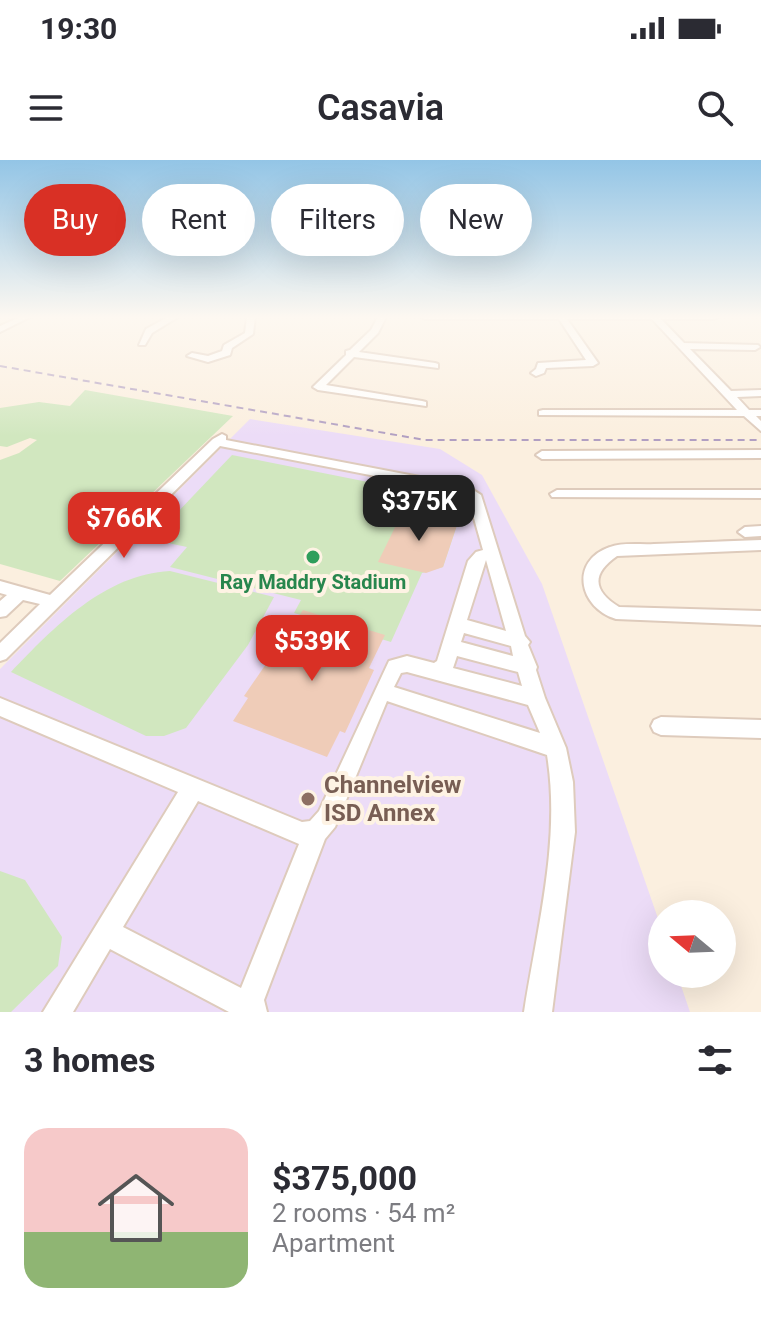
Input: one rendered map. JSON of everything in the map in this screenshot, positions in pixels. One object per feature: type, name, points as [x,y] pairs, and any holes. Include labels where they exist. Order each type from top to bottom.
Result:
[{"type":"street","points":[[346,357],[318,387],[422,404]]},
{"type":"street","points":[[374,357],[435,366]]},
{"type":"street","points":[[536,373],[541,371],[541,365],[593,363],[589,357]]},
{"type":"street","points":[[692,357],[761,428]]},
{"type":"street","points":[[728,394],[761,393]]},
{"type":"street","points":[[543,413],[761,413]]},
{"type":"street","points":[[0,654],[219,440],[471,492],[521,642],[535,698],[556,748],[562,782],[563,832],[538,1012]]},
{"type":"street","points":[[542,455],[761,454]]},
{"type":"street","points":[[557,494],[761,494]]},
{"type":"street","points":[[754,538],[614,551],[598,560],[591,570],[591,592],[601,606],[616,613],[761,618]]},
{"type":"street","points":[[435,671],[445,666],[476,561],[493,553]]},
{"type":"street","points":[[0,587],[53,602]]},
{"type":"street","points":[[0,611],[20,593]]},
{"type":"street","points":[[457,624],[521,642]]},
{"type":"street","points":[[450,647],[528,667]]},
{"type":"street","points":[[107,933],[250,1010],[316,831],[327,819],[395,666],[407,664],[535,698]]},
{"type":"street","points":[[382,691],[556,748]]},
{"type":"street","points":[[0,707],[302,834],[316,831]]},
{"type":"street","points":[[661,726],[761,729]]},
{"type":"street","points":[[57,1012],[193,788]]},
{"type":"shaded area","name":"Channelview ISD Annex","points":[[250,419],[440,449],[482,475],[542,584],[652,900],[648,900],[648,988],[682,988],[690,1012],[0,1012],[0,669]]},
{"type":"green space","points":[[85,390],[233,416],[60,581],[0,564],[0,460],[19,453],[37,440],[30,438],[7,447],[0,446],[0,408],[39,402],[70,406]]},
{"type":"green space","name":"Ray Maddry Stadium","points":[[232,455],[388,486],[404,484],[426,490],[417,513],[458,522],[443,567],[422,573],[391,642],[294,613],[301,600],[170,567],[187,547],[154,537]]},
{"type":"green space","points":[[170,571],[274,597],[248,645],[186,728],[164,736],[146,736],[11,672],[63,621],[102,593],[146,574]]},
{"type":"green space","points":[[0,871],[25,880],[62,937],[58,966],[11,1012],[0,1012]]},
{"type":"building","points":[[395,484],[419,489],[410,510],[398,497],[389,495]]},
{"type":"building","points":[[403,511],[458,522],[443,567],[426,573],[378,562]]},
{"type":"building","points":[[303,610],[385,635],[369,668],[374,670],[345,733],[340,731],[327,757],[233,721],[248,698],[244,696]]},
{"type":"railway","points":[[0,366],[425,440],[761,440]]},
{"type":"place","name":"Ray Maddry Stadium","points":[[313,557]]},
{"type":"place","name":"Channelview ISD Annex","points":[[308,799]]}]
